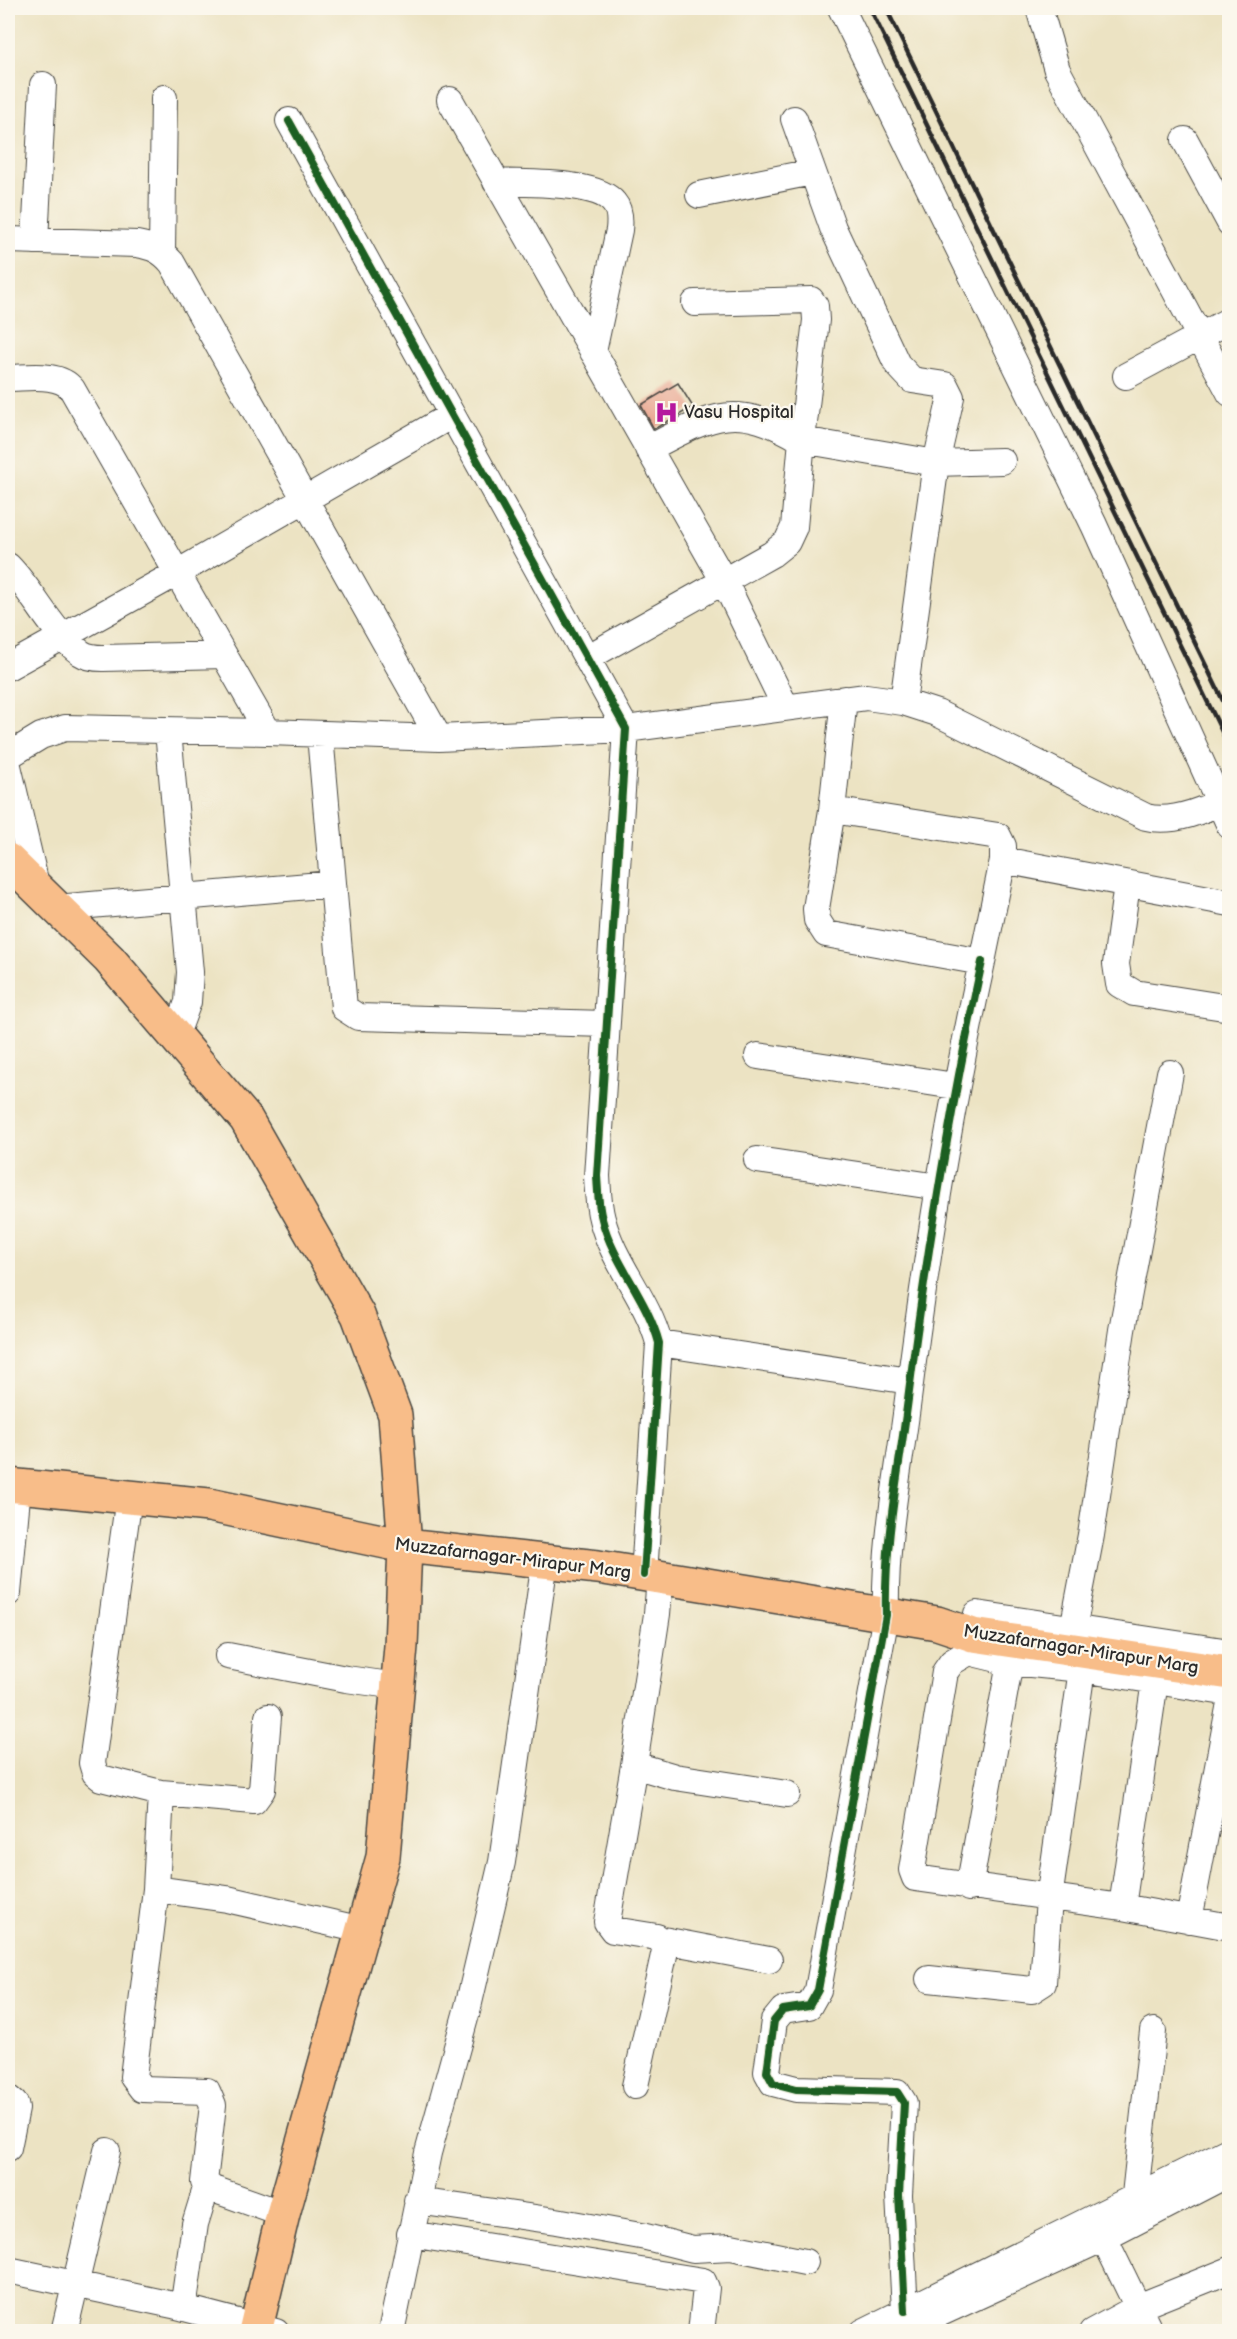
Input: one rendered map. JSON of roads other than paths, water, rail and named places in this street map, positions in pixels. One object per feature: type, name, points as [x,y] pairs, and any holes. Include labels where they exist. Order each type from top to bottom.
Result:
[{"type":"main road","points":[[8,860],[109,959],[246,1119],[358,1315],[395,1415],[405,1546],[398,1686],[383,1857],[283,2214],[262,2330]]},
{"type":"main road","name":"Muzzafarnagar-Mirapur Marg","points":[[13,1485],[209,1505],[405,1546],[545,1561],[652,1576],[937,1623],[971,1643],[1230,1673]]},
{"type":"street","points":[[841,8],[1094,525],[1224,800],[1230,826]]},
{"type":"street","points":[[1025,8],[1041,17],[1057,70],[1230,393]]},
{"type":"street","points":[[35,241],[43,86]]},
{"type":"street","points":[[162,252],[164,98]]},
{"type":"street","points":[[450,100],[725,583],[785,705]]},
{"type":"street","points":[[794,119],[833,228],[901,370],[912,380],[945,385],[950,392],[936,463],[903,702]]},
{"type":"street","points":[[289,121],[626,729],[597,1176],[600,1212],[610,1242],[651,1315],[659,1343],[652,1576],[657,1614],[607,1924],[613,1930],[769,1960]]},
{"type":"street","points":[[1185,140],[1230,223]]},
{"type":"street","points":[[699,195],[812,172]]},
{"type":"street","points":[[496,182],[580,187],[599,192],[614,202],[620,219],[619,230],[592,352]]},
{"type":"street","points":[[8,240],[152,246],[162,252],[172,263],[302,499],[439,738]]},
{"type":"street","points":[[587,658],[772,555],[791,535],[816,320],[815,306],[811,300],[695,303]]},
{"type":"street","points":[[1126,375],[1230,320]]},
{"type":"street","points":[[8,378],[52,378],[69,385],[268,732]]},
{"type":"street","points":[[8,667],[452,415]]},
{"type":"street","points":[[648,449],[700,422],[731,415],[764,420],[802,440],[936,463],[1002,461]]},
{"type":"street","points":[[8,566],[33,594],[62,635],[81,653],[95,658],[224,654]]},
{"type":"street","points":[[8,756],[41,736],[65,728],[439,738],[626,729],[785,705],[866,697],[903,702],[937,713],[1146,817],[1164,819],[1178,817],[1224,800]]},
{"type":"street","points":[[844,699],[832,810],[816,909],[821,930],[826,934],[982,962]]},
{"type":"street","points":[[168,731],[190,988],[188,1002],[175,1037]]},
{"type":"street","points":[[320,735],[343,1002],[349,1012],[358,1017],[379,1018],[606,1024]]},
{"type":"street","points":[[8,766],[47,899],[183,897],[332,884]]},
{"type":"street","points":[[832,810],[993,834],[1001,840],[1003,860],[955,1086],[910,1381],[885,1575],[886,1615],[818,1990],[809,2006],[783,2010],[778,2014],[774,2021],[767,2072],[769,2078],[779,2086],[796,2089],[897,2092],[901,2096],[904,2103],[900,2195],[922,2318]]},
{"type":"street","points":[[1003,860],[1230,903]]},
{"type":"street","points":[[1127,884],[1116,964],[1119,984],[1134,993],[1230,1008]]},
{"type":"street","points":[[758,1056],[955,1086]]},
{"type":"street","points":[[1073,1629],[1122,1330],[1170,1073]]},
{"type":"street","points":[[757,1160],[939,1187]]},
{"type":"street","points":[[659,1343],[910,1381]]},
{"type":"street","points":[[8,1593],[13,1485]]},
{"type":"street","points":[[129,1497],[92,1763],[95,1773],[101,1778],[161,1793],[254,1801],[262,1790],[268,1717]]},
{"type":"street","points":[[391,2331],[417,2201],[468,2007],[501,1862],[545,1561]]},
{"type":"street","points":[[1230,1652],[977,1614],[971,1643],[945,1672],[912,1870],[917,1881],[1122,1907],[1230,1927]]},
{"type":"street","points":[[971,1643],[1010,1662],[1082,1669],[1230,1693]]},
{"type":"street","points":[[228,1656],[346,1679],[398,1686]]},
{"type":"street","points":[[969,1888],[1010,1662]]},
{"type":"street","points":[[929,1979],[1032,1990],[1037,1989],[1044,1979],[1049,1899],[1082,1669]]},
{"type":"street","points":[[1122,1907],[1155,1681]]},
{"type":"street","points":[[1189,1920],[1230,1703]]},
{"type":"street","points":[[634,1764],[675,1776],[787,1794]]},
{"type":"street","points":[[161,1793],[156,1889],[133,2077],[142,2089],[201,2090],[211,2096],[213,2104],[203,2177],[207,2185],[283,2214]]},
{"type":"street","points":[[156,1889],[227,1899],[362,1930]]},
{"type":"street","points":[[635,2086],[666,1946],[663,1940]]},
{"type":"street","points":[[1136,2195],[1153,2031]]},
{"type":"street","points":[[8,2098],[15,2104],[16,2109],[8,2148]]},
{"type":"street","points":[[922,2318],[1136,2195],[1230,2150]]},
{"type":"street","points":[[64,2331],[107,2151]]},
{"type":"street","points":[[862,2331],[922,2318],[1104,2238],[1230,2173]]},
{"type":"street","points":[[185,2295],[195,2224],[207,2185]]},
{"type":"street","points":[[417,2201],[646,2237],[693,2249],[731,2247],[805,2262]]},
{"type":"street","points":[[410,2234],[703,2281],[706,2288],[701,2331]]},
{"type":"street","points":[[1104,2238],[1150,2331]]},
{"type":"street","points":[[8,2270],[76,2283],[262,2330]]},
{"type":"street","points":[[1092,2331],[1138,2307],[1230,2270]]},
{"type":"railway","points":[[870,8],[1230,748]]},
{"type":"railway","points":[[886,8],[1230,715]]},
{"type":"place","name":"Vasu Hospital","points":[[666,412]]}]
